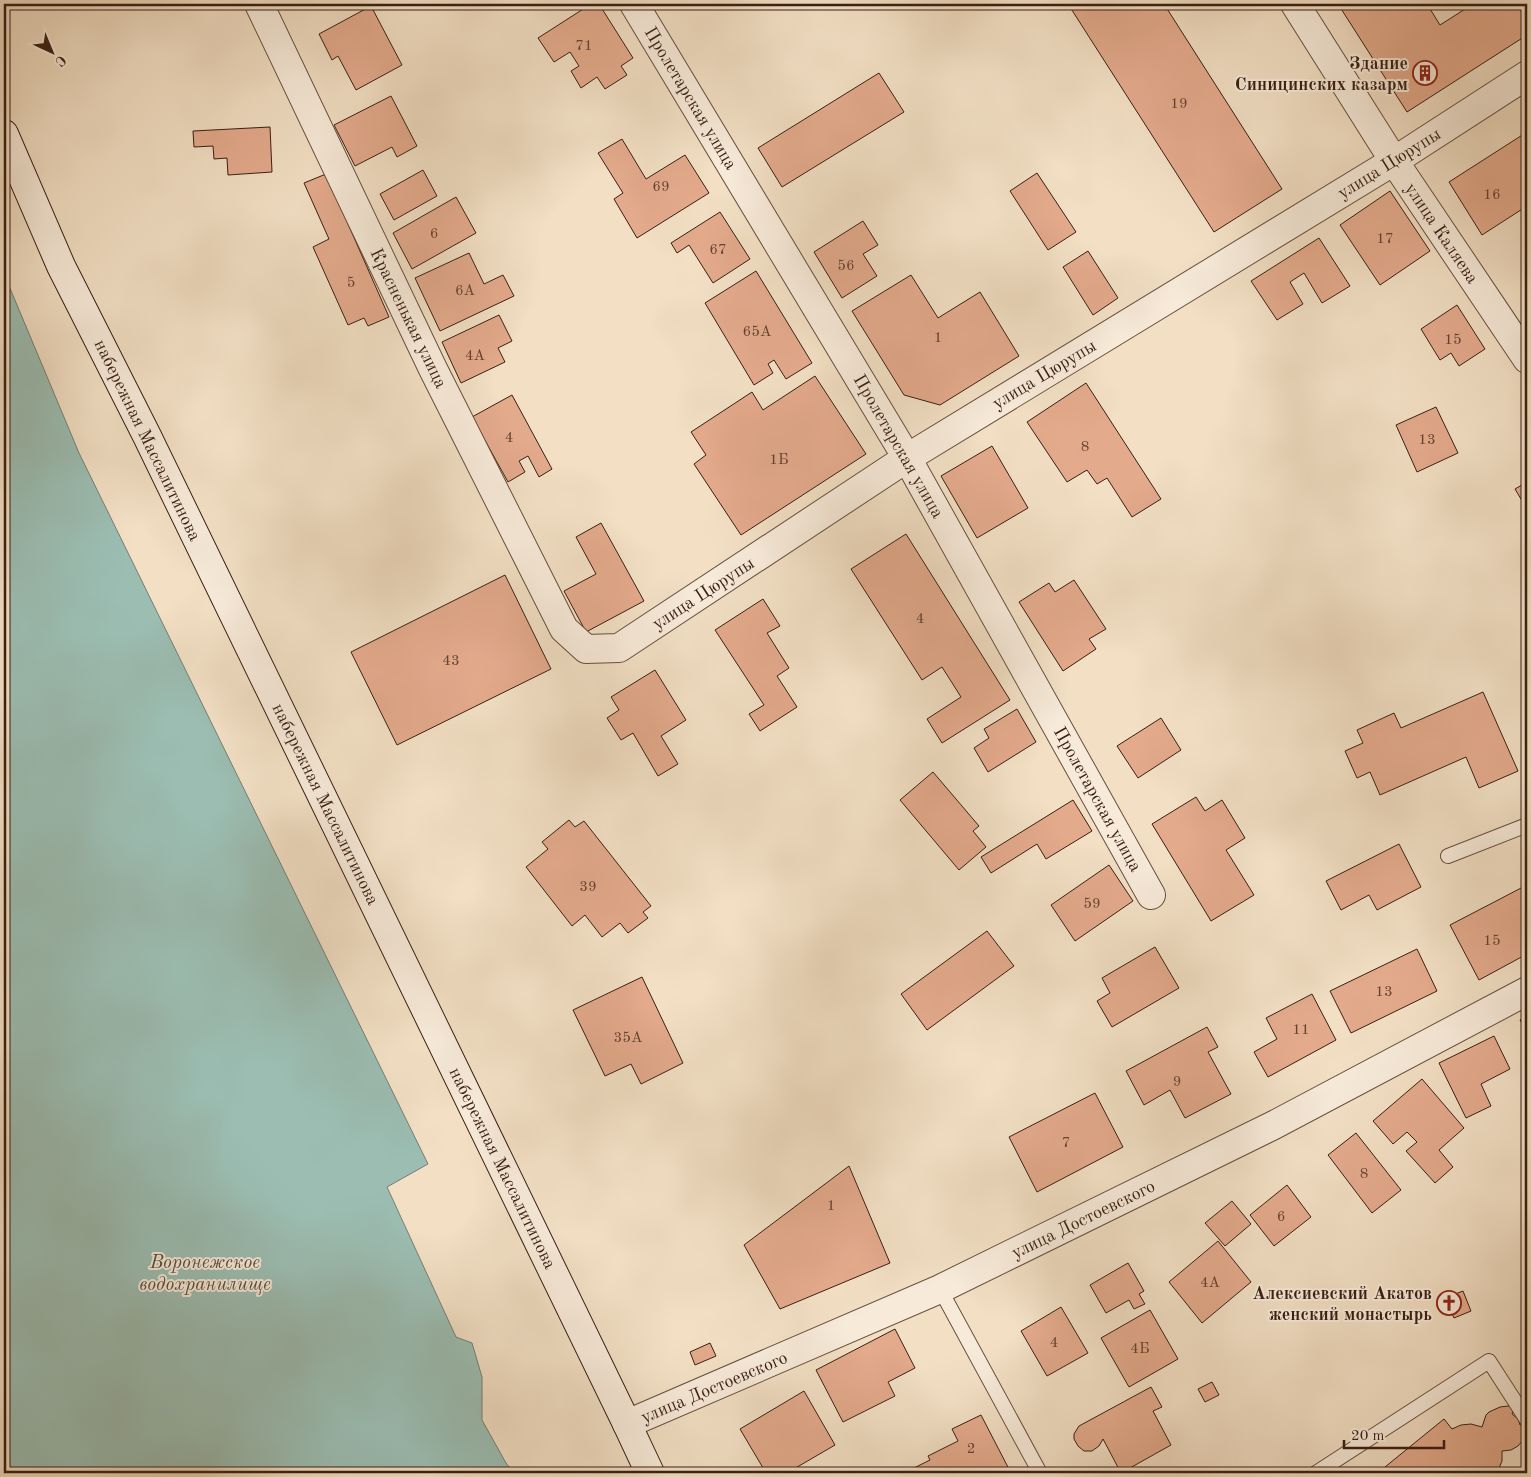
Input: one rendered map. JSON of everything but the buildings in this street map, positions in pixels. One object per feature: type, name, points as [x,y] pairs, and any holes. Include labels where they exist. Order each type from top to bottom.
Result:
[{"type":"street","name":"Красненькая улица","points":[[259,4],[433,369],[564,629]]},
{"type":"street","name":"Пролетарская улица","points":[[634,4],[907,458],[1151,895]]},
{"type":"street","name":"улица Каляева","points":[[1295,4],[1394,161],[1527,359]]},
{"type":"street","name":"улица Цюрупы","points":[[564,629],[586,649],[619,648],[907,458],[1394,161],[1527,75]]},
{"type":"street","name":"набережная Массалитинова","points":[[4,134],[61,266],[152,445],[650,1473]]},
{"type":"street","name":"улица Достоевского","points":[[627,1424],[940,1289],[1274,1125],[1527,991]]},
{"type":"lane","points":[[1448,856],[1527,825]]},
{"type":"lane","points":[[940,1289],[1040,1473]]},
{"type":"lane","points":[[1316,1473],[1489,1361],[1527,1420]]},
{"type":"water","name":"Воронежское водохранилище","points":[[4,274],[79,453],[428,1164],[387,1187],[456,1337],[472,1343],[482,1377],[482,1420],[506,1463],[514,1473],[4,1473]]},
{"type":"place","name":"Здание Синицинских казарм","points":[[1425,73]]},
{"type":"place","name":"Алексиевский Акатов женский монастырь","points":[[1449,1303]]}]
